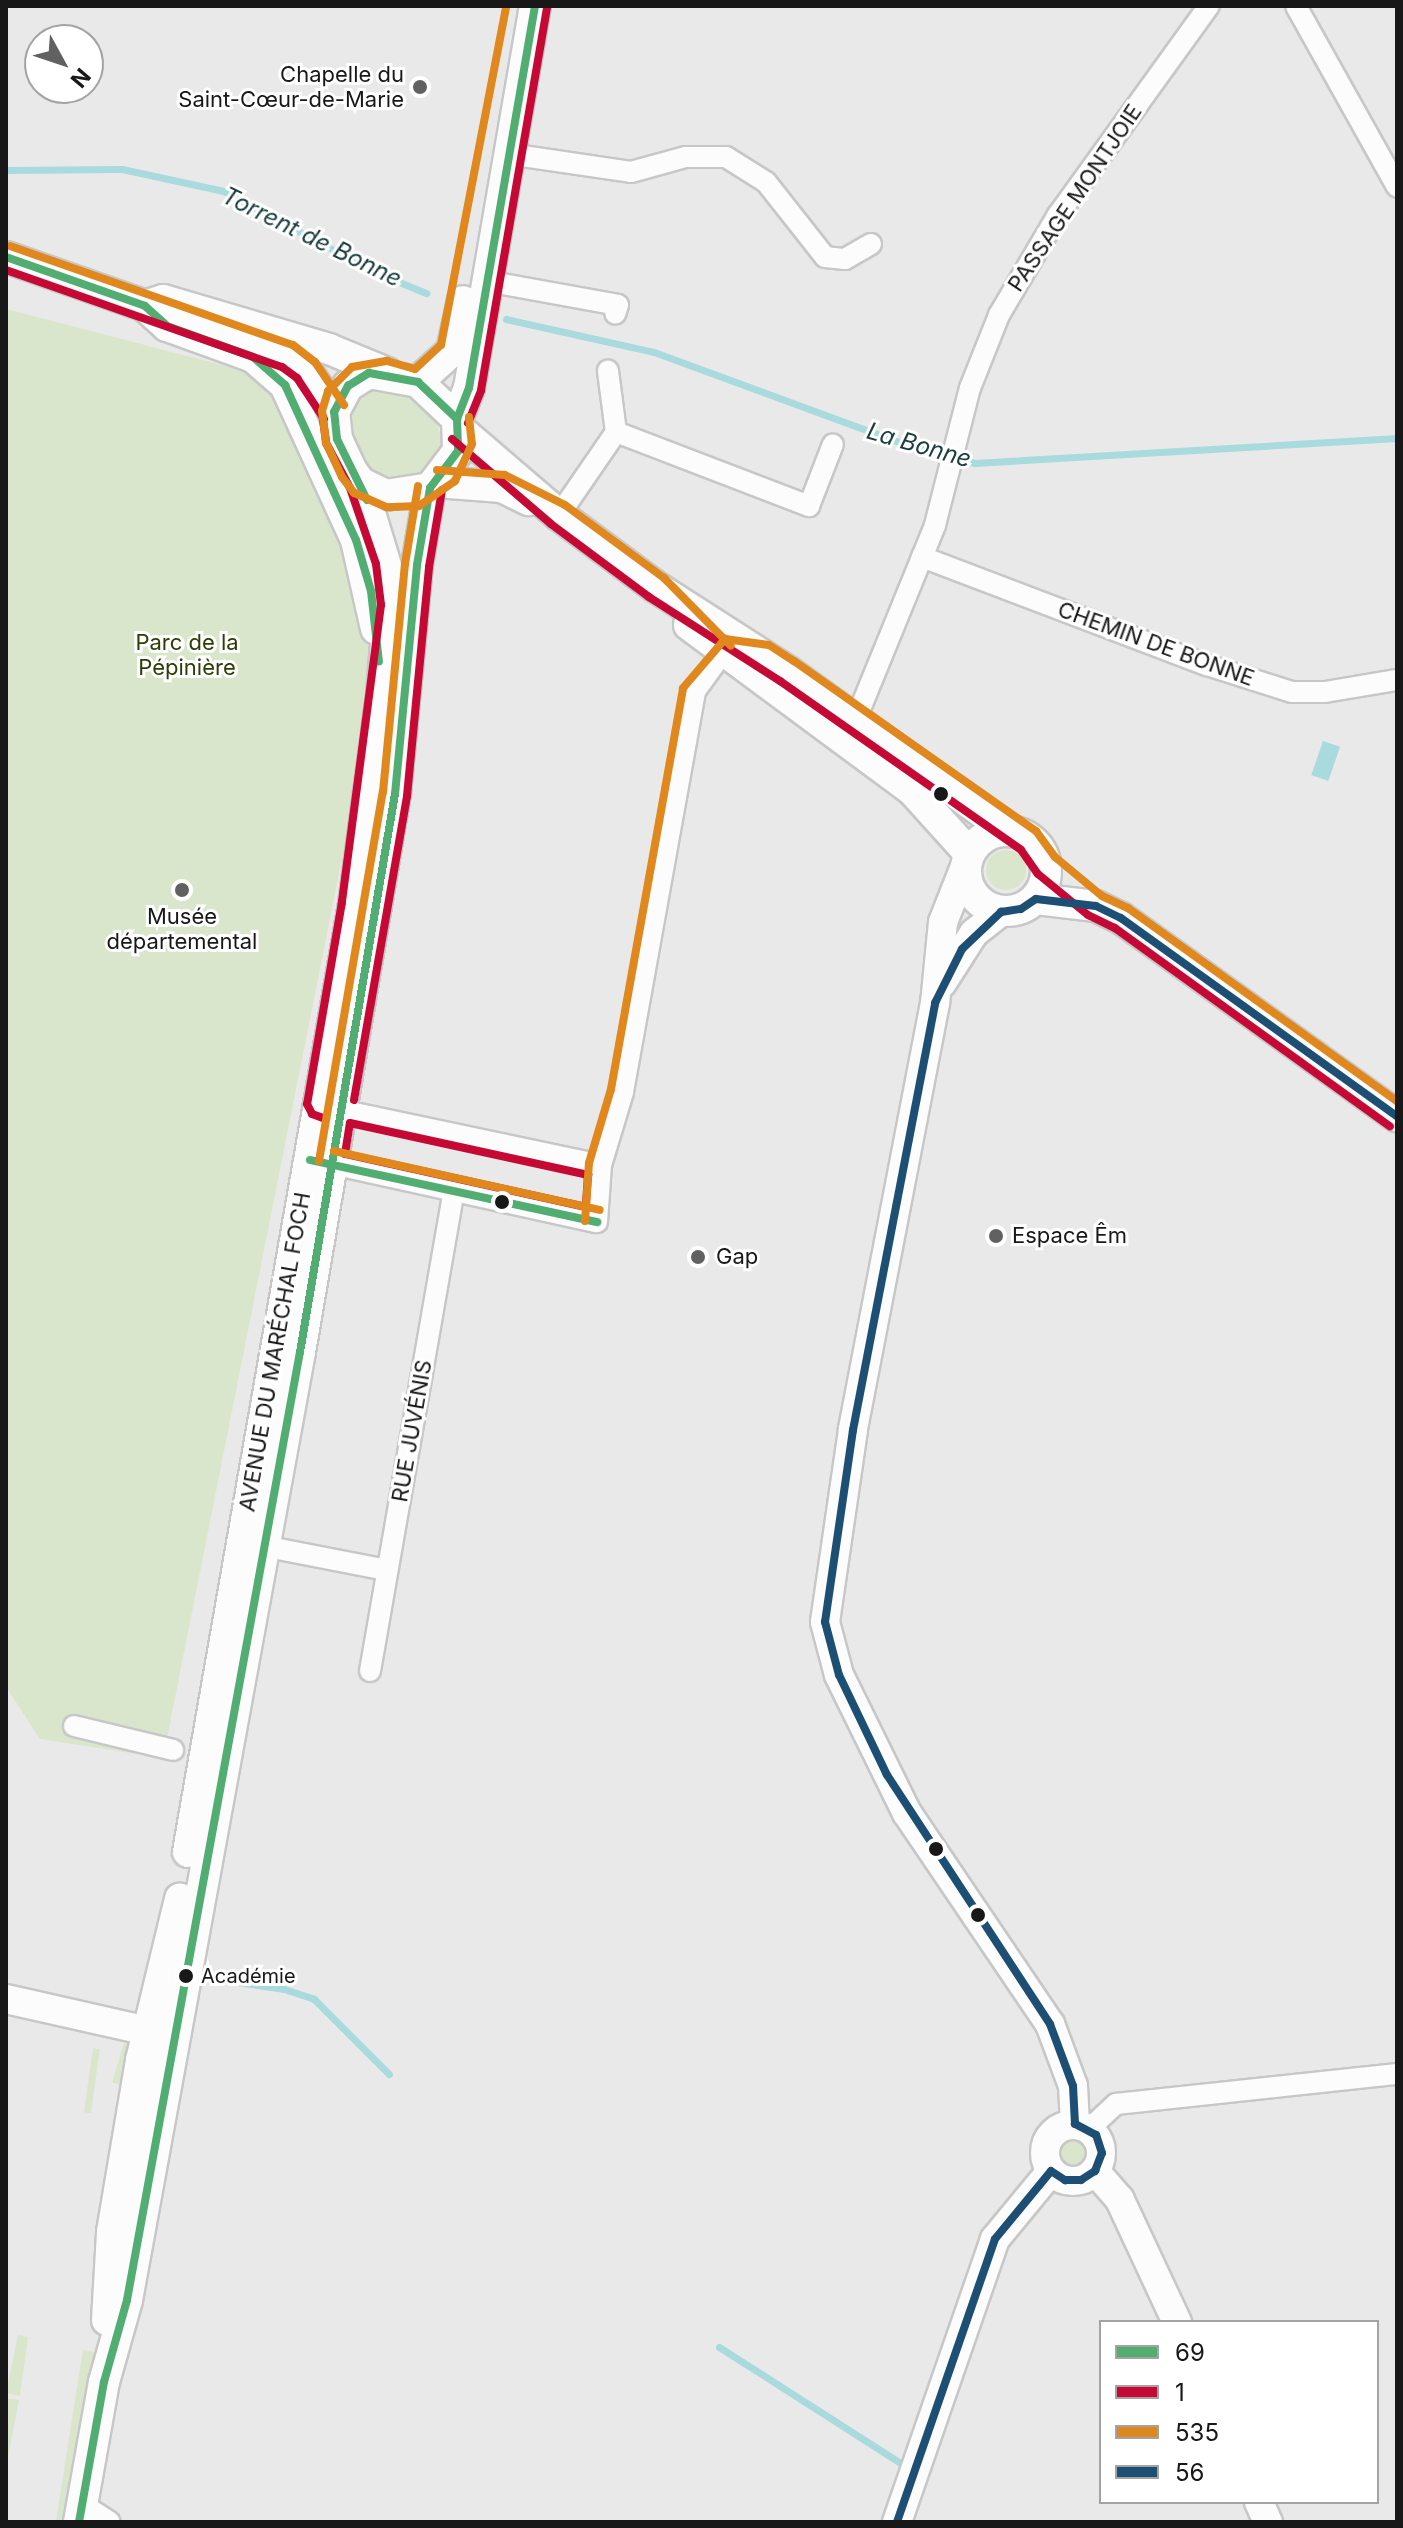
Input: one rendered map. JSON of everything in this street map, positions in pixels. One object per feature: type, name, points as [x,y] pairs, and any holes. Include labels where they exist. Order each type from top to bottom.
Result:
[{"type":"main road","points":[[418,382],[443,363],[457,335],[518,6]]},
{"type":"main road","points":[[433,485],[458,451],[458,424],[469,388],[535,6]]},
{"type":"main road","points":[[6,257],[288,356],[306,370],[334,412]]},
{"type":"main road","points":[[145,306],[163,300],[329,349],[418,382],[458,424],[559,515],[656,587],[765,656],[1008,831],[1029,841],[1046,865],[1096,906],[1121,918],[1397,1116]]},
{"type":"main road","points":[[145,306],[167,326],[253,357],[285,385],[356,540],[371,591],[382,693]]},
{"type":"main road","points":[[387,373],[358,378],[338,398],[334,412],[337,439],[361,483],[386,495],[433,485],[502,487],[559,515]]},
{"type":"main road","name":"AVENUE DU MARÉCHAL FOCH","points":[[330,1107],[382,693],[391,582],[361,483]]},
{"type":"main road","name":"AVENUE DU MARÉCHAL FOCH","points":[[104,2382],[127,2300],[172,2056],[253,1544],[330,1107],[395,794],[417,565],[433,485]]},
{"type":"main road","points":[[656,587],[722,654],[913,791],[968,859],[971,888],[1001,912],[1021,909],[1036,899],[1046,865]]},
{"type":"main road","points":[[968,859],[984,837],[1008,831]]},
{"type":"main road","points":[[1036,899],[1096,906]]},
{"type":"main road","name":"AVENUE DU MARÉCHAL FOCH","points":[[104,2382],[112,2232],[148,2031],[176,1919],[253,1544]]},
{"type":"main road","points":[[81,2513],[104,2382]]},
{"type":"street","name":"PASSAGE MONTJOIE","points":[[856,719],[922,557],[953,468],[970,388],[1028,260],[1209,6]]},
{"type":"street","points":[[1296,6],[1397,187]]},
{"type":"street","points":[[509,154],[631,172],[686,157],[726,157],[766,182],[825,257],[845,259],[871,244]]},
{"type":"street","points":[[486,281],[621,309]]},
{"type":"street","points":[[559,515],[616,432],[608,371]]},
{"type":"street","points":[[616,432],[809,506],[833,444]]},
{"type":"street","name":"CHEMIN DE BONNE","points":[[922,557],[1207,665],[1292,692],[1397,680]]},
{"type":"street","points":[[321,1161],[597,1222],[601,1165],[623,1092],[695,691],[722,654],[765,656]]},
{"type":"street","points":[[968,859],[943,922],[935,1003],[853,1430],[825,1622],[839,1675],[907,1813],[1050,2024],[1069,2066],[1082,2126],[1100,2144],[1095,2171]]},
{"type":"street","points":[[935,1003],[962,949],[1001,912]]},
{"type":"street","points":[[330,1107],[601,1165]]},
{"type":"street","name":"RUE JUVÉNIS","points":[[370,1671],[454,1191]]},
{"type":"street","points":[[253,1544],[387,1570]]},
{"type":"street","points":[[74,1726],[173,1750]]},
{"type":"street","points":[[6,1999],[148,2031],[162,2039],[172,2056]]},
{"type":"street","points":[[897,2522],[912,2471],[995,2239],[1051,2171],[1046,2144],[1057,2129],[1082,2126],[1116,2104],[1397,2074]]},
{"type":"street","points":[[1051,2171],[1073,2181],[1095,2171]]},
{"type":"street","points":[[1095,2171],[1120,2200],[1176,2320]]},
{"type":"street","points":[[81,2513],[110,2522]]},
{"type":"green space","name":"Parc de la Pépinière","points":[[6,309],[276,379],[367,606],[369,663],[352,808],[163,1758],[40,1739],[6,1687]]},
{"type":"green space","points":[[367,388],[411,393],[434,413],[443,445],[425,473],[389,481],[366,467],[350,438],[348,413]]},
{"type":"green space","points":[[1006,850],[1020,856],[1026,870],[1020,884],[1006,890],[992,884],[986,870],[992,856]]},
{"type":"green space","points":[[124,2043],[132,2047],[131,2089],[112,2082]]},
{"type":"green space","points":[[93,2048],[100,2049],[91,2113],[84,2112]]},
{"type":"green space","points":[[1071,2140],[1081,2144],[1085,2154],[1081,2164],[1071,2168],[1061,2164],[1057,2154],[1061,2144]]},
{"type":"green space","points":[[18,2335],[28,2337],[20,2396],[6,2393]]},
{"type":"green space","points":[[83,2350],[95,2352],[68,2522],[56,2520]]},
{"type":"green space","points":[[6,2398],[19,2400],[7,2462],[6,2461]]},
{"type":"water","points":[[1323,741],[1340,747],[1328,781],[1311,775]]},
{"type":"waterway","name":"Torrent de Bonne","points":[[6,170],[122,169],[224,191],[370,270],[426,293]]},
{"type":"waterway","name":"La Bonne","points":[[506,319],[654,352],[910,446],[975,463],[1397,438]]},
{"type":"waterway","points":[[211,1978],[284,1989],[314,1999],[389,2074]]},
{"type":"waterway","points":[[719,2347],[910,2469]]},
{"type":"transit line","name":"535","points":[[469,417],[472,444],[455,481],[419,506],[386,507],[354,493],[342,477],[326,443],[322,411],[328,391],[352,367],[387,361],[415,369],[441,345],[506,6]]},
{"type":"transit line","name":"69","points":[[457,419],[469,388],[535,6]]},
{"type":"transit line","name":"1","points":[[468,423],[481,390],[547,8]]},
{"type":"transit line","name":"535","points":[[10,246],[293,345],[315,362],[344,405]]},
{"type":"transit line","name":"69","points":[[6,257],[145,306],[167,326],[253,357],[285,385],[356,540],[371,591],[379,662]]},
{"type":"transit line","name":"1","points":[[6,270],[282,367],[297,378],[324,419]]},
{"type":"transit line","name":"69","points":[[367,500],[337,439],[334,412],[348,386],[369,373],[418,382],[457,419],[458,451],[430,488]]},
{"type":"transit line","name":"1","points":[[322,413],[326,443],[350,488],[376,564],[381,605],[342,902],[307,1104],[312,1114],[326,1119]]},
{"type":"transit line","name":"1","points":[[452,439],[551,524],[649,597],[780,681],[1021,850],[1038,874],[1088,915],[1115,928],[1390,1126]]},
{"type":"transit line","name":"535","points":[[437,470],[505,475],[565,505],[664,578],[731,646]]},
{"type":"transit line","name":"535","points":[[319,1161],[383,792],[405,564],[418,486]]},
{"type":"transit line","name":"69","points":[[79,2522],[104,2382],[127,2300],[300,1352],[395,794],[417,565],[430,488]]},
{"type":"transit line","name":"1","points":[[354,1100],[407,796],[429,567],[442,490]]},
{"type":"transit line","name":"535","points":[[585,1221],[589,1163],[611,1089],[683,688],[725,639],[769,645],[794,661],[1036,831],[1055,857],[1102,896],[1128,908],[1397,1101]]},
{"type":"transit line","name":"56","points":[[897,2522],[995,2239],[1051,2171],[1065,2180],[1081,2180],[1095,2171],[1102,2153],[1096,2135],[1075,2124],[1073,2086],[1050,2024],[887,1775],[839,1675],[825,1622],[853,1430],[935,1003],[962,949],[1001,912],[1021,909],[1036,899],[1096,906],[1121,918],[1397,1116]]},
{"type":"transit line","name":"1","points":[[350,1123],[588,1175],[586,1207],[345,1154],[350,1123]]},
{"type":"transit line","name":"535","points":[[334,1151],[600,1210]]},
{"type":"transit line","name":"69","points":[[310,1160],[597,1222]]},
{"type":"place","name":"Chapelle du Saint-Cœur-de-Marie","points":[[420,87]]},
{"type":"place","name":"Musée départemental","points":[[182,890]]},
{"type":"place","name":"Espace Êm","points":[[996,1236]]},
{"type":"place","name":"Gap","points":[[698,1257]]},
{"type":"place","name":"Académie","points":[[186,1976]]}]
